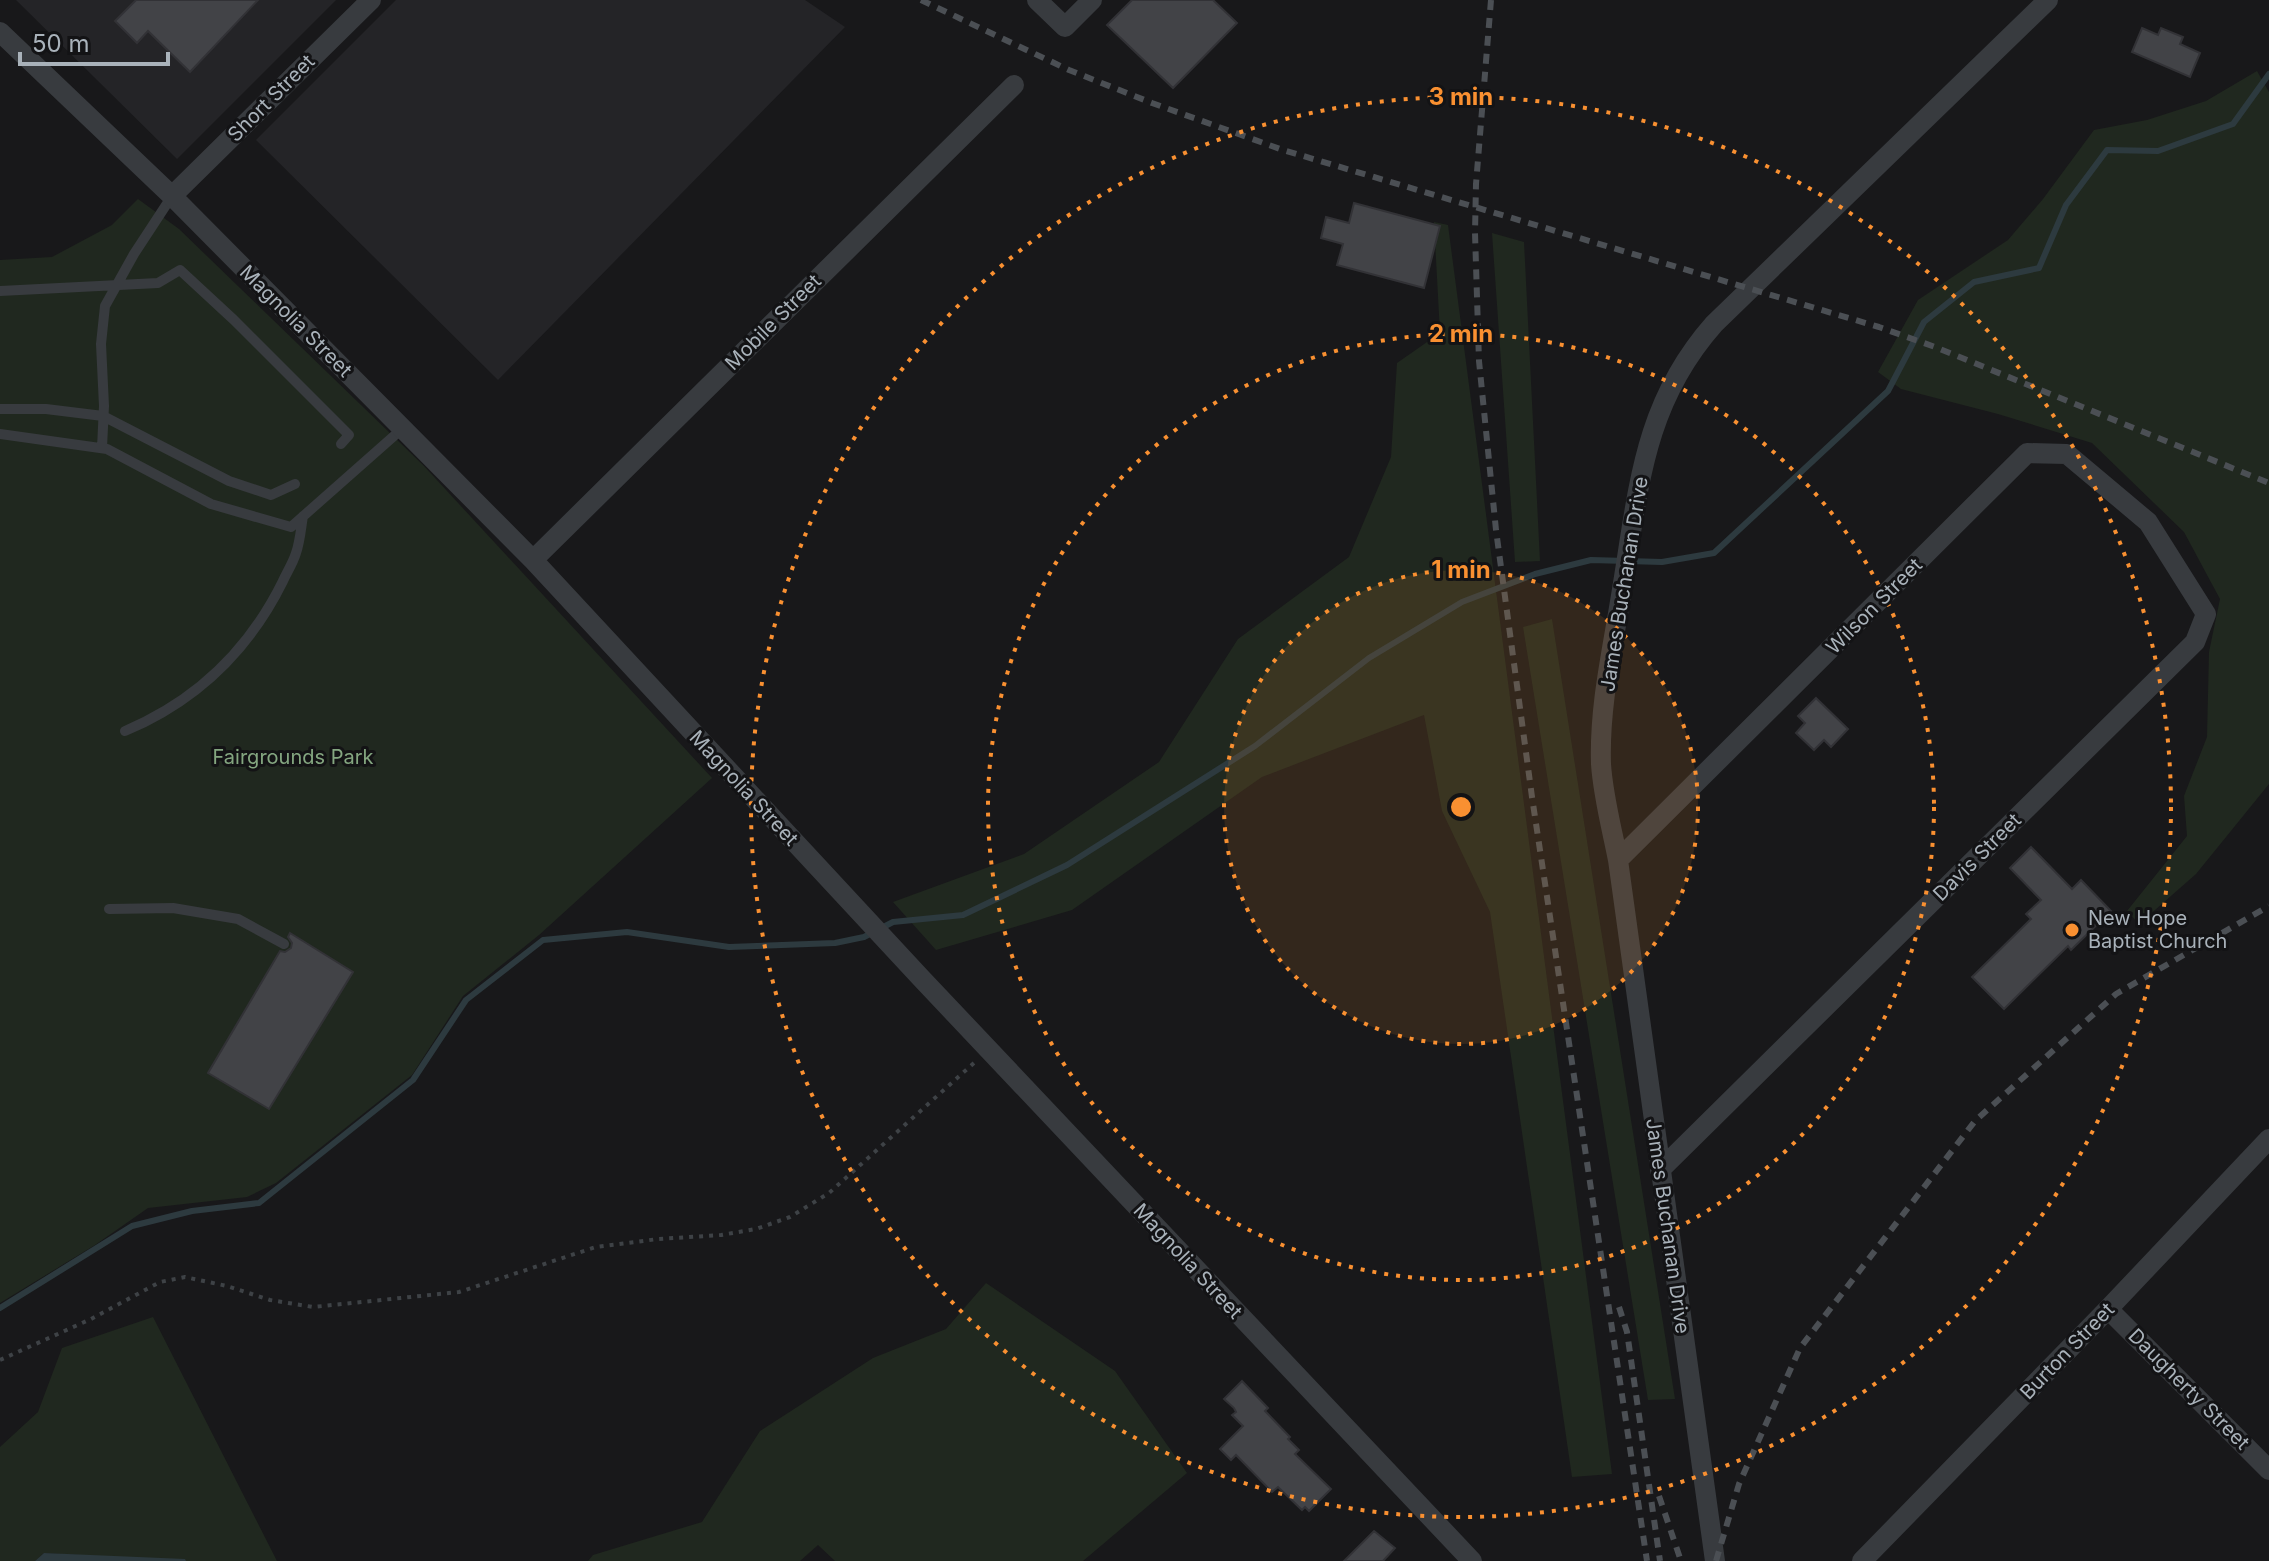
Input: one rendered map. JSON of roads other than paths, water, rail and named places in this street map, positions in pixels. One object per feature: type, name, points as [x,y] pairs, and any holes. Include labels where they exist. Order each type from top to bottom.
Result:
[{"type":"street","name":"Short Street","points":[[172,196],[371,0]]},
{"type":"street","points":[[1037,0],[1065,27],[1092,0]]},
{"type":"street","name":"James Buchanan Drive","points":[[1715,1561],[1618,860],[1601,765],[1606,677],[1629,532],[1648,441],[1670,386],[1689,354],[1750,287],[2048,0]]},
{"type":"street","name":"Magnolia Street","points":[[0,32],[172,196],[533,560],[885,941],[1472,1561]]},
{"type":"street","name":"Mobile Street","points":[[533,560],[1014,85]]},
{"type":"street","name":"Wilson Street","points":[[1618,860],[2027,453],[2067,454],[2148,522]]},
{"type":"street","name":"Davis Street","points":[[1660,1170],[2195,642],[2206,614],[2148,522]]},
{"type":"street","name":"Burton Street","points":[[1862,1561],[2269,1139]]},
{"type":"street","name":"Daugherty Street","points":[[2108,1309],[2269,1470]]},
{"type":"lane","points":[[102,448],[101,344],[105,306],[172,196]]},
{"type":"lane","points":[[0,291],[158,283],[180,270],[349,435],[341,444]]},
{"type":"lane","points":[[0,409],[46,409],[103,416],[229,481],[271,495],[295,484]]},
{"type":"lane","points":[[0,434],[102,448],[211,504],[291,527],[403,428]]},
{"type":"lane","points":[[125,731],[193,693],[241,649],[275,597],[296,554],[303,516]]},
{"type":"lane","points":[[109,909],[173,908],[238,919],[284,944]]},
{"type":"waterway","points":[[0,1308],[132,1226],[192,1211],[259,1203],[413,1080],[466,1000],[543,940],[627,932],[729,947],[835,943],[864,937],[893,922],[963,915],[1067,865],[1255,746],[1369,658],[1462,602],[1535,574],[1591,560],[1662,562],[1714,553],[1888,391],[1924,322],[1974,282],[2039,268],[2066,205],[2107,150],[2158,151],[2233,124],[2269,74]]},
{"type":"railway","points":[[921,0],[1069,70],[1283,150],[1879,327],[2269,483]]},
{"type":"railway","points":[[1491,0],[1476,184],[1479,361],[1496,530],[1532,797],[1647,1561]]},
{"type":"railway","points":[[1716,1561],[1739,1484],[1800,1348],[1975,1121],[2116,994],[2269,906]]},
{"type":"railway","points":[[1619,1307],[1627,1332],[1660,1561]]},
{"type":"railway","points":[[1659,1496],[1681,1561]]},
{"type":"place","name":"New Hope Baptist Church","points":[[2072,930]]},
{"type":"park label","name":"Fairgrounds Park","points":[[293,757]]}]
